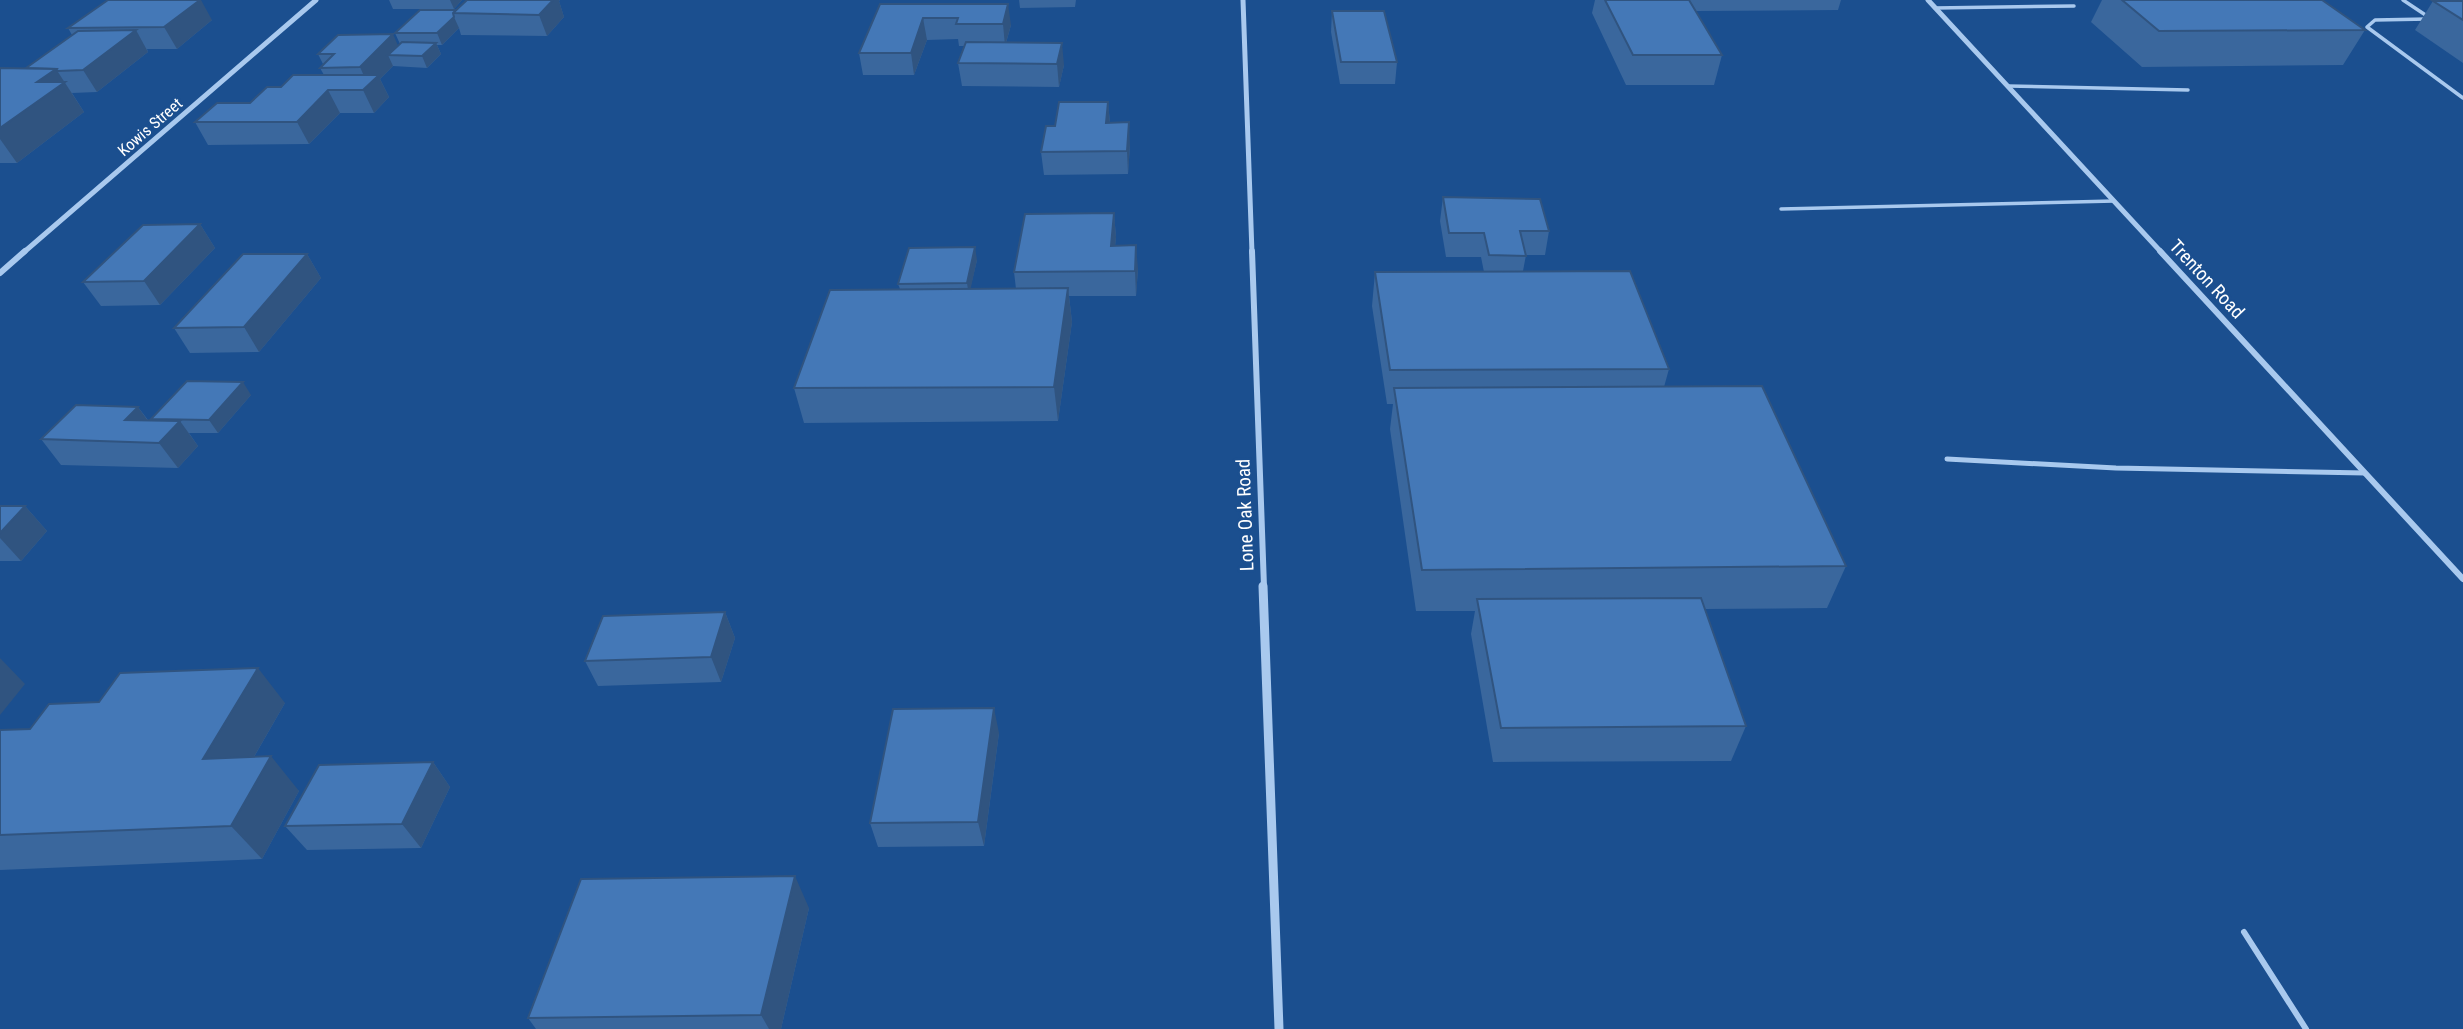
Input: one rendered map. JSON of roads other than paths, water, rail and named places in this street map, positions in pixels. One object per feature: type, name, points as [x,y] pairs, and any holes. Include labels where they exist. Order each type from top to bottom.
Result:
[{"type":"street","name":"Kowis Street","points":[[0,274],[316,0]]},
{"type":"street","name":"Lone Oak Road","points":[[1243,0],[1279,1029]]},
{"type":"street","name":"Trenton Road","points":[[1928,0],[2463,579]]},
{"type":"lane","points":[[2403,0],[2432,19],[2375,20],[2367,27],[2463,98]]},
{"type":"lane","points":[[1935,8],[2074,6]]},
{"type":"lane","points":[[2008,86],[2188,90]]},
{"type":"lane","points":[[1781,209],[2113,201]]},
{"type":"lane","points":[[1947,459],[2151,469],[2365,473]]},
{"type":"lane","points":[[2244,932],[2306,1029]]}]
